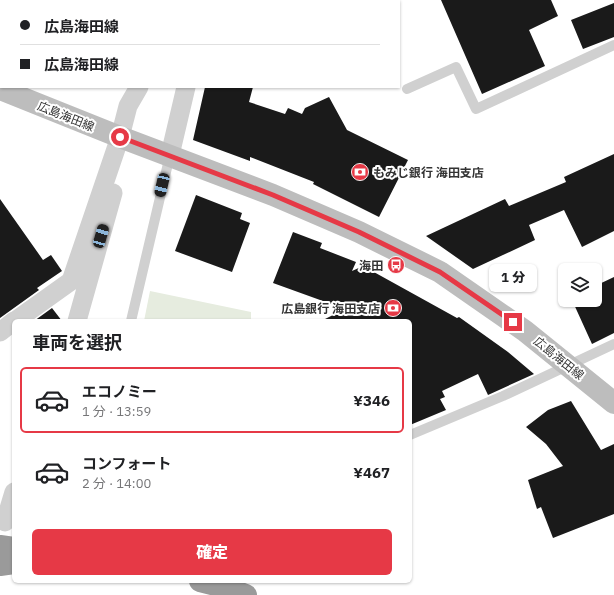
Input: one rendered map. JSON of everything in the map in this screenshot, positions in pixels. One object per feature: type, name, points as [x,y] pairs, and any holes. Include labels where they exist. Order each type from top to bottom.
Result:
[{"type":"highway","points":[[0,546],[12,548]]},
{"type":"highway","points":[[0,565],[12,563]]},
{"type":"highway","points":[[208,583],[246,595]]},
{"type":"main road","name":"広島海田線","points":[[0,89],[273,195],[352,229],[440,272],[525,331],[614,403]]},
{"type":"street","points":[[17,319],[71,280],[109,166],[126,139],[128,106],[138,88]]},
{"type":"street","points":[[164,153],[186,88]]},
{"type":"street","points":[[79,319],[113,193],[109,166]]},
{"type":"street","points":[[0,332],[12,323]]},
{"type":"street","points":[[6,522],[12,500]]},
{"type":"lane","points":[[407,89],[456,67],[476,109],[614,44]]},
{"type":"lane","points":[[131,319],[164,153]]},
{"type":"lane","points":[[412,434],[503,396],[614,344]]},
{"type":"shaded area","points":[[150,291],[251,312],[251,319],[144,319]]},
{"type":"building","points":[[441,0],[551,0],[558,16],[529,30],[545,66],[482,94]]},
{"type":"building","points":[[614,3],[614,37],[583,49],[571,20]]},
{"type":"building","points":[[205,88],[253,88],[249,102],[285,114],[288,108],[302,114],[305,108],[329,97],[347,130],[408,160],[379,217],[313,184],[314,182],[250,157],[250,161],[193,140]]},
{"type":"building","points":[[614,154],[614,231],[582,247],[564,210],[529,225],[535,240],[473,269],[426,236],[505,199],[509,206],[566,182],[564,177]]},
{"type":"building","points":[[196,195],[242,213],[240,219],[250,223],[232,272],[175,251]]},
{"type":"building","points":[[0,199],[43,260],[51,255],[62,271],[37,288],[39,290],[0,318]]},
{"type":"building","points":[[293,232],[322,243],[320,248],[356,262],[352,271],[363,266],[457,318],[459,317],[508,352],[534,374],[488,395],[478,374],[442,391],[445,397],[440,399],[446,410],[412,424],[412,319],[325,319],[345,309],[273,283]]},
{"type":"building","points":[[614,277],[614,333],[592,344],[575,307],[602,307],[602,283]]},
{"type":"building","points":[[52,308],[60,319],[37,319]]},
{"type":"building","points":[[571,401],[601,450],[614,444],[614,514],[553,538],[541,507],[537,509],[528,480],[563,466],[546,444],[526,427],[548,410]]},
{"type":"place","name":"もみじ銀行 海田支店","points":[[360,172]]},
{"type":"place","name":"海田","points":[[396,265]]},
{"type":"place","name":"広島銀行 海田支店","points":[[393,308]]},
{"type":"route","points":[[120,137],[273,195],[359,232],[440,272],[513,322]]}]
